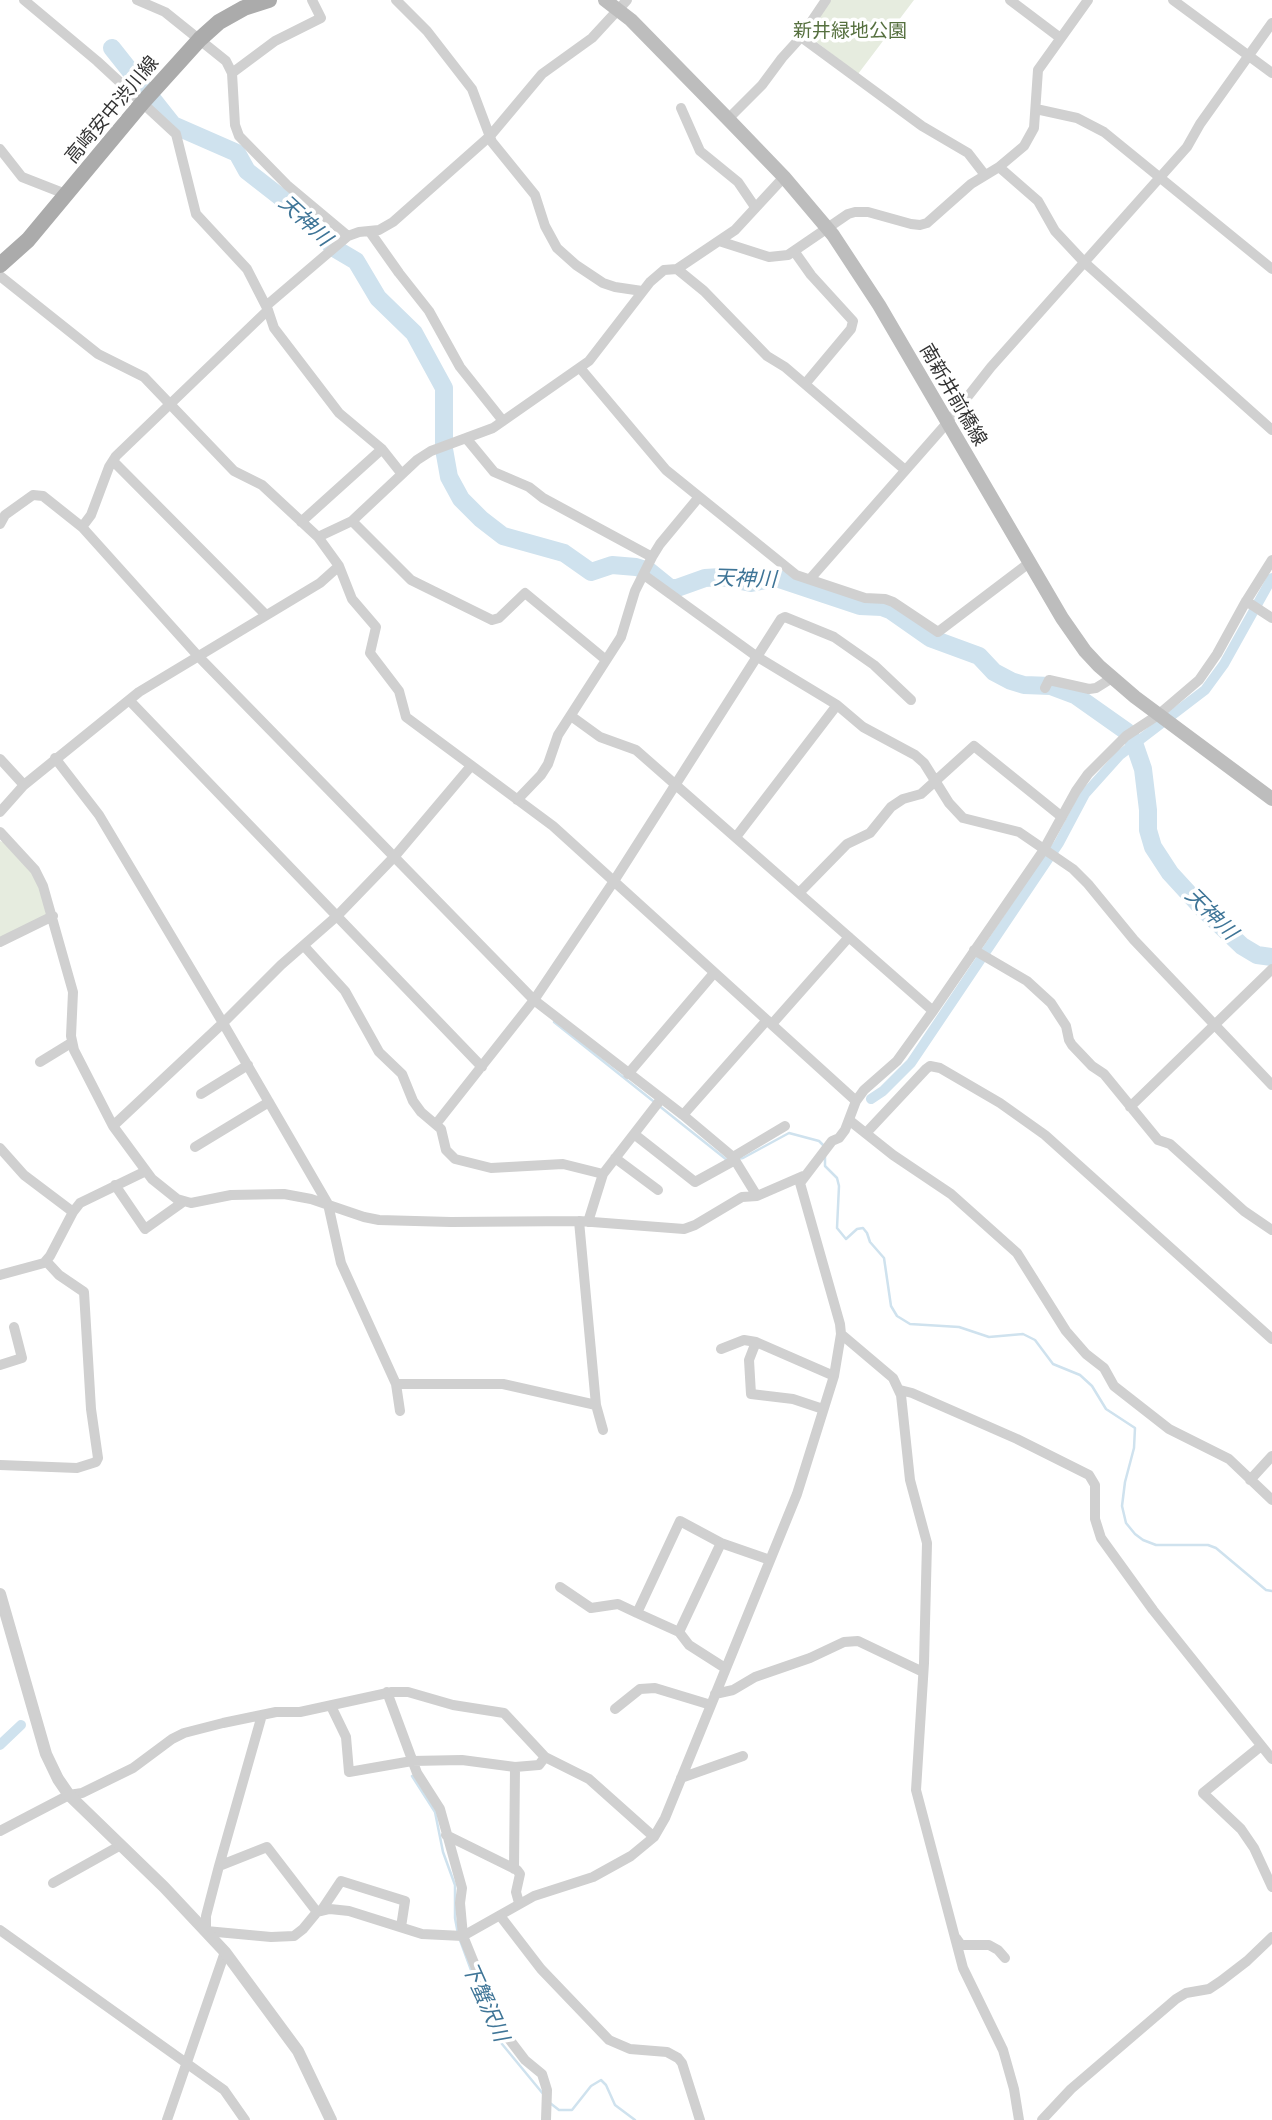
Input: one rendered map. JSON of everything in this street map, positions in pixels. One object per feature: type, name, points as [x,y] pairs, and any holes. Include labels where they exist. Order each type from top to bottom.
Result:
[{"type":"main road","name":"高崎安中渋川線","points":[[0,265],[28,240],[68,195],[147,97],[200,39],[219,22],[244,8],[269,0]]},
{"type":"main road","name":"南新井前橋線","points":[[605,0],[623,5],[784,177],[828,229],[879,305],[1074,636],[1099,666],[1158,715],[1272,799]]},
{"type":"street","points":[[24,0],[147,97],[176,134],[196,214],[247,270],[279,336],[339,414],[382,449],[401,473]]},
{"type":"street","points":[[137,0],[165,12],[226,61],[232,73],[235,125],[239,136],[288,185],[348,236]]},
{"type":"street","points":[[232,73],[275,41],[321,18],[312,0]]},
{"type":"street","points":[[396,0],[415,17],[464,77],[478,102],[490,136],[535,195],[545,226],[557,248],[603,283],[615,288],[642,291]]},
{"type":"street","points":[[728,119],[754,95],[801,37],[826,0]]},
{"type":"street","points":[[1010,0],[1059,37]]},
{"type":"street","points":[[719,241],[769,257],[788,255],[855,212],[868,212],[920,225],[927,223],[958,194],[999,167],[1024,146],[1034,128],[1038,70],[1088,0]]},
{"type":"street","points":[[1173,0],[1272,73]]},
{"type":"street","points":[[82,527],[91,515],[113,461],[267,308],[348,236],[370,232],[393,222],[490,136],[541,74],[592,38],[623,5]]},
{"type":"street","points":[[810,579],[947,423],[991,367],[1187,147],[1272,23]]},
{"type":"street","points":[[801,37],[922,127],[968,153],[985,175]]},
{"type":"street","points":[[681,108],[700,151],[738,182],[755,207]]},
{"type":"street","points":[[1036,109],[1077,117],[1104,132],[1272,269]]},
{"type":"street","points":[[0,149],[22,177],[68,195]]},
{"type":"street","points":[[999,167],[1038,201],[1055,231],[1084,262],[1272,430]]},
{"type":"street","points":[[318,537],[352,521],[401,473],[431,451],[485,432],[580,368],[589,361],[642,291],[664,270],[677,268],[735,230],[784,177]]},
{"type":"street","points":[[370,232],[429,311],[460,367],[503,421]]},
{"type":"street","points":[[794,251],[811,275],[853,321],[851,330],[805,384]]},
{"type":"street","points":[[677,268],[704,291],[767,356],[805,384],[904,469]]},
{"type":"street","points":[[0,276],[98,354],[144,377],[234,471],[262,485],[318,537],[340,566],[352,599],[376,627],[370,653],[399,691],[404,714],[553,826],[856,1101]]},
{"type":"street","points":[[580,368],[666,470],[788,570],[865,598],[893,602],[938,632],[1029,563]]},
{"type":"street","points":[[466,438],[494,472],[529,487],[543,498],[652,557]]},
{"type":"street","points":[[301,522],[382,449]]},
{"type":"street","points":[[113,461],[265,615]]},
{"type":"street","points":[[2,515],[33,495],[43,496],[82,527],[198,656],[534,1000],[683,1115],[734,1158],[757,1196]]},
{"type":"street","points":[[517,800],[548,764],[558,735],[627,625],[635,591],[652,557],[699,497]]},
{"type":"street","points":[[352,521],[411,580],[496,620],[525,593],[606,660]]},
{"type":"street","points":[[319,1912],[330,1909],[349,1911],[422,1934],[463,1936],[534,1896],[593,1877],[631,1856],[654,1837],[665,1818],[797,1494],[834,1376],[841,1334],[840,1324],[800,1183],[832,1141],[839,1138],[864,1090],[897,1061],[933,1011],[1043,851],[1088,774],[1126,736],[1158,715],[1199,680],[1252,605],[1272,560]]},
{"type":"street","points":[[0,812],[24,785],[55,758],[129,700],[320,583],[340,566]]},
{"type":"street","points":[[644,575],[756,656],[837,705],[863,727],[915,755],[924,762],[963,818],[1012,829],[1073,869],[1134,940],[1272,1084]]},
{"type":"street","points":[[1252,605],[1272,618]]},
{"type":"street","points":[[436,1124],[534,1000],[614,881],[781,619],[785,617],[834,637],[874,665],[911,699]]},
{"type":"street","points":[[1046,685],[1049,680],[1088,689],[1101,686],[1112,678]]},
{"type":"street","points":[[129,700],[482,1067]]},
{"type":"street","points":[[736,837],[837,705]]},
{"type":"street","points":[[571,716],[600,737],[636,750],[933,1011]]},
{"type":"street","points":[[799,893],[847,844],[870,834],[891,807],[903,799],[921,794],[974,746],[1062,817]]},
{"type":"street","points":[[55,758],[99,815],[328,1204],[341,1263],[396,1384],[400,1411]]},
{"type":"street","points":[[0,759],[24,785]]},
{"type":"street","points":[[113,1126],[337,916],[395,856],[471,766]]},
{"type":"street","points":[[0,832],[35,870],[43,886],[73,992],[71,1043],[113,1126],[146,1171],[171,1195],[183,1202]]},
{"type":"street","points":[[0,942],[53,916]]},
{"type":"street","points":[[683,1115],[849,937]]},
{"type":"street","points":[[304,946],[345,991],[379,1052],[402,1074],[413,1101],[421,1112],[441,1129],[446,1150],[455,1159],[491,1168],[563,1164],[603,1174]]},
{"type":"street","points":[[974,950],[1027,981],[1051,1003],[1066,1026],[1072,1045],[1092,1066],[1104,1074],[1158,1140],[1170,1144],[1244,1212],[1272,1230]]},
{"type":"street","points":[[1130,1107],[1272,969]]},
{"type":"street","points":[[628,1074],[714,973]]},
{"type":"street","points":[[40,1062],[71,1043]]},
{"type":"street","points":[[201,1094],[248,1065]]},
{"type":"street","points":[[867,1132],[926,1069],[930,1066],[940,1068],[1000,1103],[1045,1135],[1272,1339]]},
{"type":"street","points":[[604,1430],[596,1405],[584,1222],[603,1174],[661,1099]]},
{"type":"street","points":[[195,1147],[269,1102]]},
{"type":"street","points":[[849,1120],[893,1155],[951,1194],[1017,1253],[1066,1331],[1086,1354],[1104,1368],[1114,1386],[1169,1429],[1229,1459],[1272,1500]]},
{"type":"street","points":[[634,1134],[695,1182],[785,1126]]},
{"type":"street","points":[[0,1148],[24,1175],[73,1212]]},
{"type":"street","points":[[615,1158],[658,1189]]},
{"type":"street","points":[[0,1275],[34,1267],[46,1261],[73,1212],[85,1200],[146,1171]]},
{"type":"street","points":[[115,1185],[145,1229],[183,1202],[264,1193],[284,1194],[328,1204],[379,1220],[584,1222],[684,1229],[742,1197],[757,1196],[803,1177]]},
{"type":"street","points":[[0,1465],[77,1468],[96,1462],[98,1458],[90,1409],[84,1292],[59,1275],[46,1261]]},
{"type":"street","points":[[0,1365],[22,1358],[14,1327]]},
{"type":"street","points":[[841,1334],[892,1378],[900,1390],[910,1480],[927,1543],[916,1790],[968,1980],[996,2033],[1009,2067],[1019,2120]]},
{"type":"street","points":[[721,1349],[744,1340],[756,1342],[834,1376]]},
{"type":"street","points":[[756,1342],[749,1360],[751,1395],[793,1399],[823,1409]]},
{"type":"street","points":[[396,1384],[503,1384],[596,1405]]},
{"type":"street","points":[[900,1390],[1017,1439],[1089,1475],[1095,1485],[1095,1519],[1101,1538],[1153,1611],[1272,1759]]},
{"type":"street","points":[[1250,1480],[1272,1456]]},
{"type":"street","points":[[637,1613],[680,1521],[721,1543],[770,1560]]},
{"type":"street","points":[[679,1632],[721,1543]]},
{"type":"street","points":[[560,1587],[591,1608],[618,1604],[679,1632],[689,1645],[725,1668]]},
{"type":"street","points":[[0,1594],[3,1616],[46,1754],[69,1795],[121,1844],[225,1952],[298,2051],[331,2120]]},
{"type":"street","points":[[715,1694],[733,1690],[755,1676],[810,1658],[844,1642],[858,1641],[923,1672]]},
{"type":"street","points":[[615,1709],[640,1689],[655,1688],[711,1705]]},
{"type":"street","points":[[0,1832],[69,1795],[82,1793],[134,1768],[184,1733],[262,1715],[331,1706],[387,1692],[408,1692],[453,1705],[503,1713],[545,1757],[589,1779],[654,1837]]},
{"type":"street","points":[[387,1692],[412,1761],[440,1809],[462,1888],[460,1903],[463,1936],[506,2035],[524,2060],[542,2074],[547,2091],[545,2120]]},
{"type":"street","points":[[331,1706],[346,1737],[349,1772],[412,1761],[462,1760],[515,1768],[539,1765],[545,1757]]},
{"type":"street","points":[[206,1931],[206,1916],[262,1715]]},
{"type":"street","points":[[1261,1746],[1203,1793],[1241,1829],[1254,1848],[1272,1887]]},
{"type":"street","points":[[681,1778],[743,1756]]},
{"type":"street","points":[[514,1869],[515,1768]]},
{"type":"street","points":[[446,1835],[520,1874],[516,1892],[519,1903]]},
{"type":"street","points":[[53,1883],[121,1844]]},
{"type":"street","points":[[219,1866],[267,1847],[319,1912]]},
{"type":"street","points":[[206,1931],[271,1937],[294,1936],[319,1912],[341,1881],[405,1901],[401,1927]]},
{"type":"street","points":[[501,1917],[541,1969],[609,2040],[630,2049],[667,2052],[678,2058],[700,2120]]},
{"type":"street","points":[[0,1930],[224,2090],[245,2120]]},
{"type":"street","points":[[1042,2120],[1071,2089],[1176,1999],[1186,1993],[1209,1989],[1247,1961],[1272,1937]]},
{"type":"street","points":[[956,1938],[961,1945],[989,1945],[1005,1958]]},
{"type":"street","points":[[167,2120],[225,1952]]},
{"type":"green space","name":"新井緑地公園","points":[[830,0],[914,0],[858,74],[806,34]]},
{"type":"green space","points":[[0,841],[5,843],[37,879],[47,915],[0,938]]},
{"type":"waterway","name":"天神川","points":[[112,48],[173,125],[237,153],[247,171],[297,210],[334,248],[356,261],[378,298],[414,333],[444,388],[444,449],[449,477],[461,499],[481,519],[503,536],[564,553],[591,572],[612,565],[636,567],[649,571],[670,588],[705,578],[721,577],[751,583],[776,578],[860,606],[882,607],[930,638],[979,656],[994,672],[1011,681],[1024,685],[1051,686],[1075,695],[1126,731],[1133,740],[1143,769],[1148,830],[1153,847],[1170,873],[1242,946],[1257,955],[1272,957]]},
{"type":"waterway","points":[[871,1099],[911,1063],[1059,843],[1085,794],[1120,755],[1205,690],[1224,664],[1272,578]]},
{"type":"waterway","points":[[554,1022],[727,1160]]},
{"type":"waterway","points":[[737,1159],[789,1133],[819,1141],[825,1147]]},
{"type":"waterway","points":[[825,1156],[825,1166],[837,1178],[839,1186],[837,1228],[846,1239],[857,1229],[863,1228],[867,1233],[870,1242],[884,1258],[891,1306],[897,1316],[910,1324],[959,1327],[989,1337],[1023,1334],[1035,1340],[1053,1364],[1080,1375],[1092,1386],[1106,1409],[1135,1428],[1134,1448],[1122,1506],[1126,1523],[1135,1534],[1156,1545],[1208,1545],[1216,1548],[1266,1590],[1272,1591]]},
{"type":"waterway","points":[[0,1745],[21,1725]]},
{"type":"waterway","name":"下蟹沢川","points":[[412,1776],[435,1812],[443,1852],[455,1885],[458,1934]]},
{"type":"waterway","name":"下蟹沢川","points":[[460,1940],[489,2019],[502,2044],[544,2095]]},
{"type":"waterway","name":"下蟹沢川","points":[[550,2103],[559,2110],[572,2110],[591,2086],[601,2080],[615,2105],[635,2120]]}]
